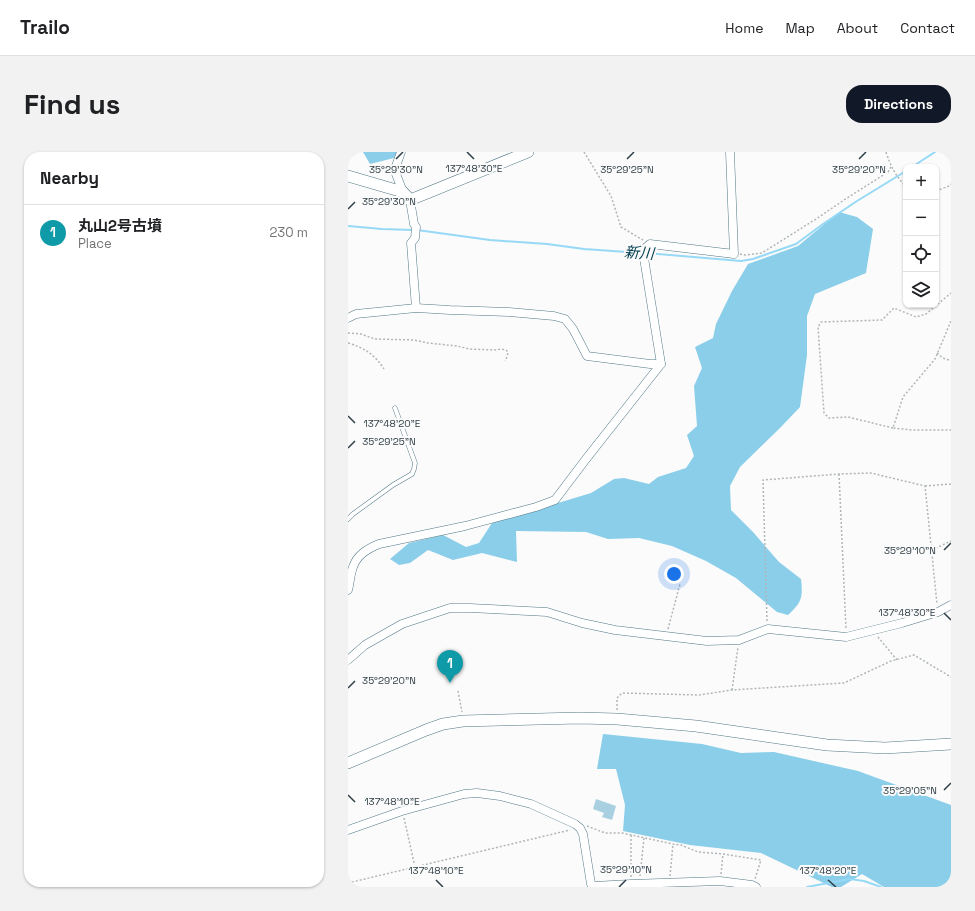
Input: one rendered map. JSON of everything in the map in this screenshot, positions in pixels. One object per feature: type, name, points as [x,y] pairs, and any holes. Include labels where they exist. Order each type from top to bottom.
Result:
[{"type":"street","points":[[401,152],[395,169],[406,196],[416,231],[415,238],[411,242],[416,308]]},
{"type":"street","points":[[348,176],[406,196],[528,152]]},
{"type":"street","points":[[348,590],[352,569],[356,560],[368,548],[379,544],[472,524],[536,507],[555,500],[661,364],[644,258],[648,246],[734,254],[730,152]]},
{"type":"street","points":[[348,318],[356,314],[416,308],[509,312],[554,316],[565,319],[573,329],[586,356],[661,364]]},
{"type":"street","points":[[348,660],[365,645],[402,624],[450,608],[547,612],[582,623],[608,628],[707,641],[739,640],[768,629],[846,637],[873,631],[938,612],[951,605]]},
{"type":"street","points":[[348,763],[426,730],[443,724],[463,721],[580,718],[617,719],[696,726],[827,745],[885,748],[951,744]]},
{"type":"street","points":[[348,830],[402,811],[464,794],[477,793],[500,796],[531,804],[575,824],[580,828],[583,834],[590,884],[594,886],[720,882],[754,886]]},
{"type":"lane","points":[[348,519],[392,485],[412,474],[415,463],[395,408]]},
{"type":"path","points":[[584,152],[611,196],[621,227],[648,246]]},
{"type":"path","points":[[886,152],[892,168],[903,184]]},
{"type":"path","points":[[734,254],[745,255],[762,253],[809,224],[892,168]]},
{"type":"path","points":[[939,190],[951,184]]},
{"type":"path","points":[[951,293],[926,314],[916,317],[894,308],[882,320],[820,322],[818,327],[824,413],[829,418],[848,417],[893,428],[912,430],[951,430]]},
{"type":"path","points":[[893,428],[903,397],[935,359],[951,322]]},
{"type":"path","points":[[348,334],[361,334],[375,339],[414,340],[469,349],[501,349],[508,352],[505,361]]},
{"type":"path","points":[[348,343],[367,350],[384,370]]},
{"type":"path","points":[[937,353],[941,357],[951,360]]},
{"type":"path","points":[[768,629],[763,480],[871,473],[925,486],[951,484]]},
{"type":"path","points":[[839,474],[846,637]]},
{"type":"path","points":[[925,486],[938,612]]},
{"type":"path","points":[[932,550],[951,541]]},
{"type":"path","points":[[666,636],[680,584]]},
{"type":"path","points":[[873,631],[897,660]]},
{"type":"path","points":[[732,690],[739,640]]},
{"type":"path","points":[[617,719],[617,698],[622,693],[699,695],[732,690],[844,683],[891,661],[914,655],[951,677]]},
{"type":"path","points":[[458,691],[463,721]]},
{"type":"path","points":[[402,811],[415,868]]},
{"type":"path","points":[[348,884],[588,826],[613,834],[622,833],[682,845],[698,852],[724,854],[761,860],[754,886]]},
{"type":"path","points":[[631,835],[635,884]]},
{"type":"path","points":[[635,884],[644,838]]},
{"type":"path","points":[[669,883],[673,844]]},
{"type":"path","points":[[720,882],[724,854]]},
{"type":"shaded area","points":[[363,152],[397,152],[394,158],[370,164]]},
{"type":"shaded area","points":[[839,212],[857,217],[873,229],[866,273],[815,294],[807,316],[807,355],[800,407],[740,467],[730,486],[731,510],[753,532],[779,562],[801,579],[802,591],[799,603],[788,615],[777,612],[736,578],[706,561],[672,546],[639,538],[608,539],[586,532],[516,531],[517,562],[482,553],[453,560],[428,550],[410,563],[399,565],[390,559],[409,543],[443,535],[466,547],[479,543],[492,523],[591,493],[614,479],[624,478],[649,484],[658,477],[686,468],[694,456],[687,435],[697,426],[694,386],[702,368],[695,347],[713,338],[716,324],[732,291],[748,264],[798,246]]},
{"type":"shaded area","points":[[603,734],[702,744],[741,753],[774,752],[858,771],[951,805],[951,887],[884,887],[862,874],[841,887],[832,887],[761,853],[690,845],[623,831],[625,805],[616,769],[597,769]]},
{"type":"building","points":[[596,799],[616,806],[612,820],[602,817],[604,813],[593,809]]},
{"type":"waterway","name":"新川","points":[[917,164],[935,152]]},
{"type":"waterway","name":"新川","points":[[646,253],[741,261],[753,259],[796,244],[857,201],[903,173]]},
{"type":"waterway","name":"新川","points":[[348,226],[413,230]]},
{"type":"waterway","name":"新川","points":[[417,230],[490,240],[641,253]]},
{"type":"waterway","points":[[807,887],[850,879],[864,881],[881,887]]},
{"type":"place","name":"丸山2号古墳","points":[[450,683]]}]
